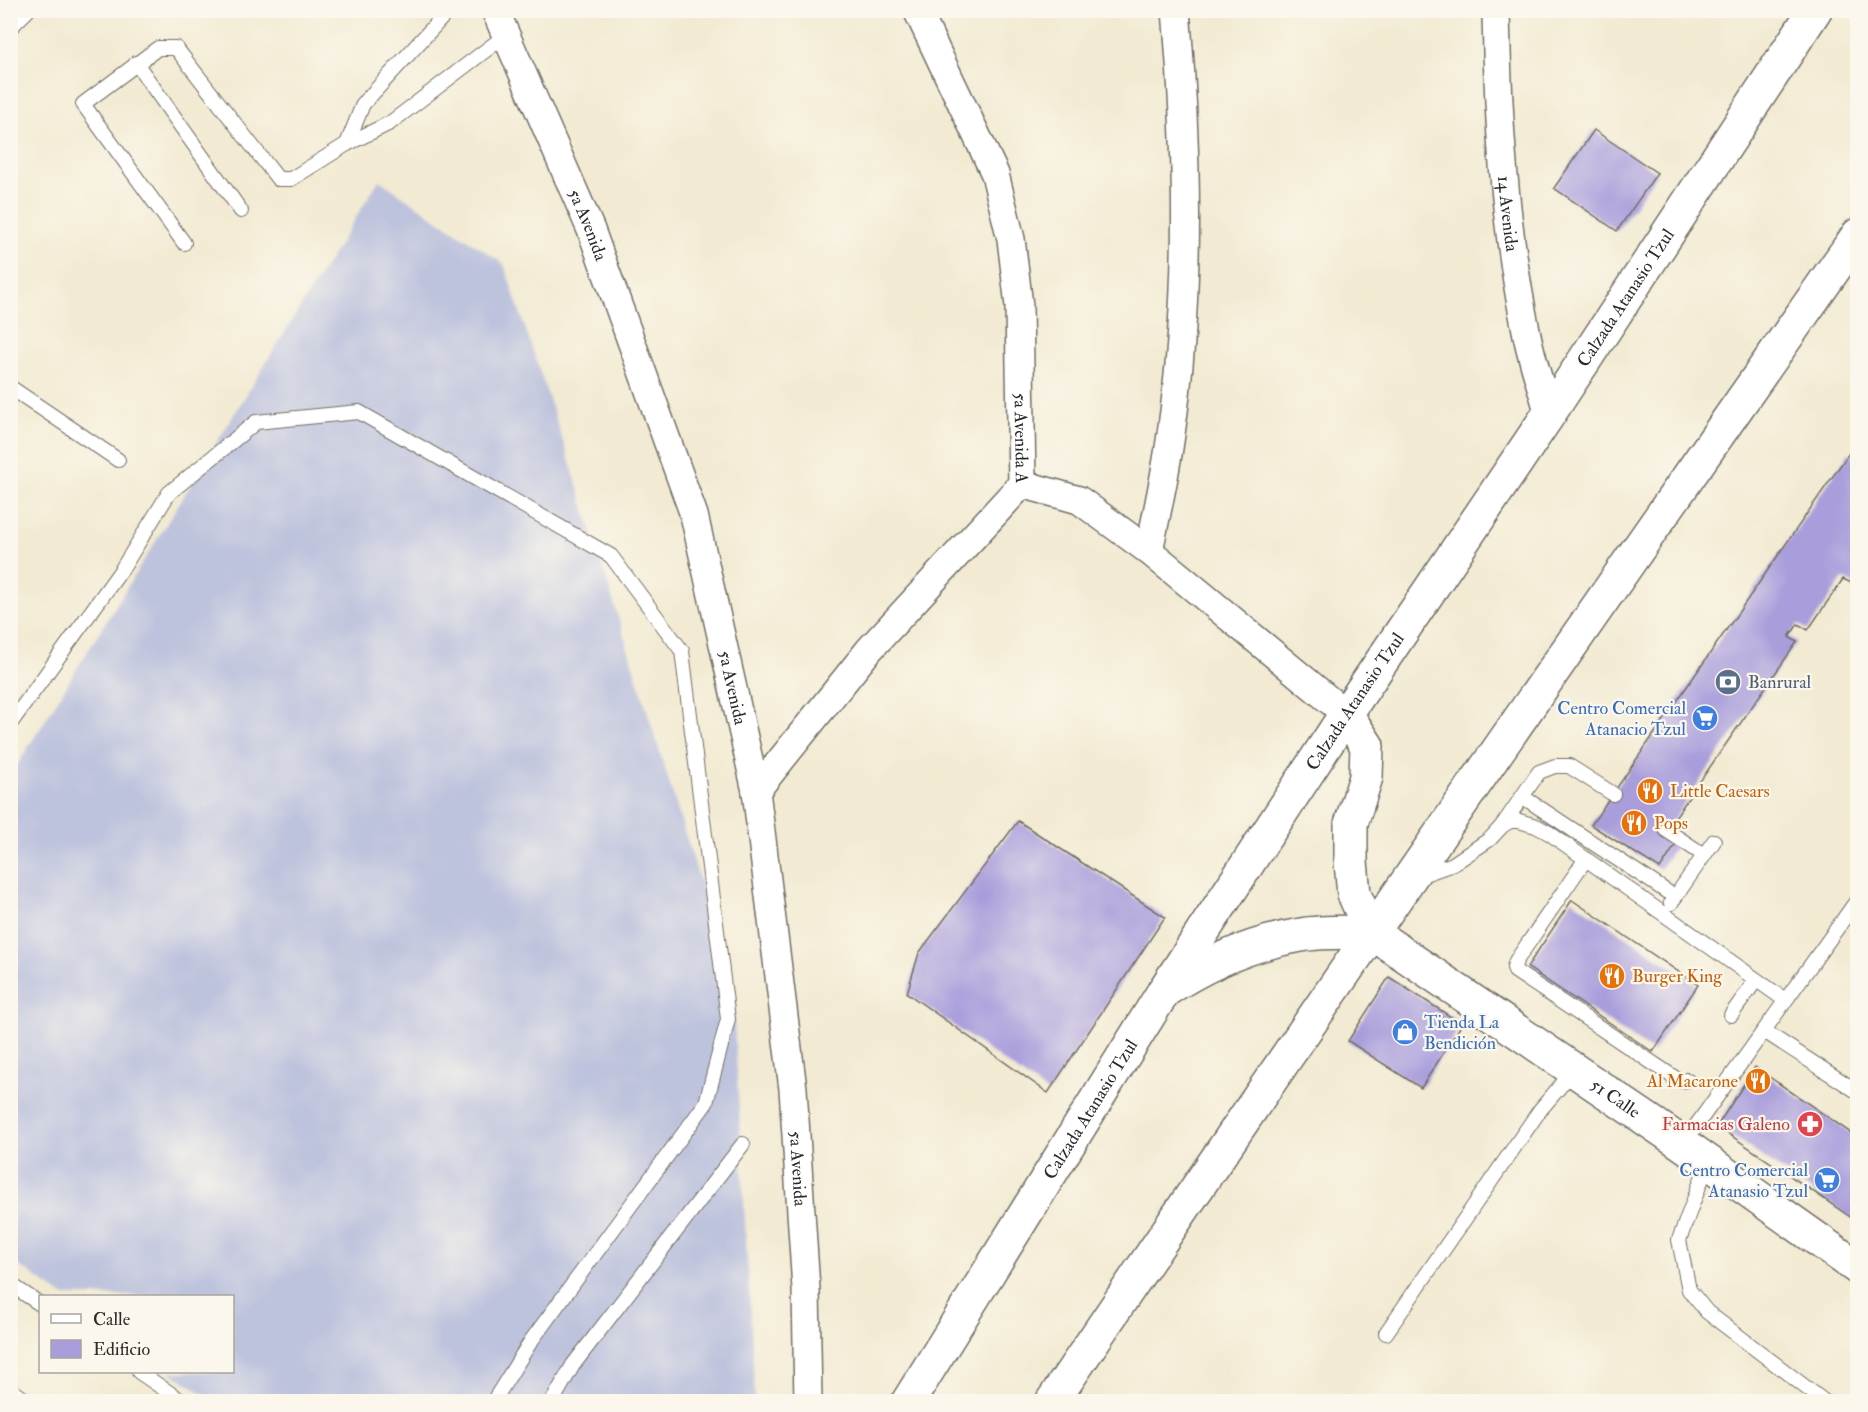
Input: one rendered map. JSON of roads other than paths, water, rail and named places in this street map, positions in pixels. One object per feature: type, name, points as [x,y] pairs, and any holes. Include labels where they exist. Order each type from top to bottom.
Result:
[{"type":"main road","name":"Calzada Atanasio Tzul","points":[[908,1401],[1164,991],[1815,10]]},
{"type":"main road","points":[[1052,1401],[1371,932],[1857,235]]},
{"type":"main road","points":[[1346,714],[1367,746],[1366,777],[1351,824],[1351,862],[1354,894],[1371,932]]},
{"type":"main road","points":[[1164,991],[1193,972],[1252,947],[1302,935],[1371,932]]},
{"type":"main road","name":"51 Calle","points":[[1371,932],[1696,1153],[1857,1268]]},
{"type":"street","name":"5a Avenida","points":[[495,10],[591,230],[694,515],[756,791],[793,1089],[806,1289],[808,1401]]},
{"type":"street","name":"5a Avenida A","points":[[917,10],[995,174],[1011,239],[1019,306],[1022,484],[1079,500],[1149,551],[1346,714]]},
{"type":"street","points":[[1149,551],[1171,435],[1182,338],[1186,230],[1176,10]]},
{"type":"street","name":"14 Avenida","points":[[1496,10],[1498,98],[1514,263],[1526,332],[1549,414]]},
{"type":"street","points":[[756,791],[869,650],[1022,484]]},
{"type":"lane","points":[[10,28],[28,10]]},
{"type":"lane","points":[[347,144],[363,104],[449,10]]},
{"type":"lane","points":[[184,243],[83,104],[158,48],[176,48],[278,179],[291,179],[347,144],[390,123],[506,35]]},
{"type":"lane","points":[[136,63],[242,211]]},
{"type":"lane","points":[[10,387],[118,460]]},
{"type":"lane","points":[[10,724],[122,568],[169,493],[256,422],[359,412],[611,556],[682,651],[728,1019],[706,1103],[531,1341],[493,1401]]},
{"type":"lane","points":[[1408,879],[1453,864],[1490,839],[1502,826],[1539,772],[1555,766],[1569,766],[1613,794]]},
{"type":"lane","points":[[1522,797],[1675,897]]},
{"type":"lane","points":[[1502,826],[1519,821],[1549,833],[1785,1000]]},
{"type":"lane","points":[[1666,830],[1704,855]]},
{"type":"lane","points":[[1663,914],[1714,841]]},
{"type":"lane","points":[[1585,860],[1516,961],[1515,971],[1675,1078],[1681,1081],[1687,1080]]},
{"type":"lane","points":[[1825,1401],[1707,1312],[1689,1290],[1679,1240],[1696,1153],[1764,1031],[1857,899]]},
{"type":"lane","points":[[1731,1015],[1756,980]]},
{"type":"lane","points":[[1764,1031],[1857,1092]]},
{"type":"lane","points":[[1386,1333],[1540,1110],[1574,1070]]},
{"type":"lane","points":[[552,1401],[573,1365],[743,1144]]},
{"type":"lane","points":[[10,1284],[39,1303]]},
{"type":"lane","points":[[142,1373],[183,1401]]},
{"type":"lane","points":[[10,1389],[28,1401]]},
{"type":"place","name":"Banrural","points":[[1728,682]]},
{"type":"place","name":"Centro Comercial Atanacio Tzul","points":[[1705,718]]},
{"type":"place","name":"Little Caesars","points":[[1650,791]]},
{"type":"place","name":"Pops","points":[[1634,823]]},
{"type":"place","name":"Burger King","points":[[1612,976]]},
{"type":"place","name":"Tienda La Bendición","points":[[1405,1032]]},
{"type":"place","name":"Al Macarone","points":[[1758,1081]]},
{"type":"place","name":"Farmacias Galeno","points":[[1810,1124]]},
{"type":"place","name":"Centro Comercial Atanasio Tzul","points":[[1827,1180]]}]
